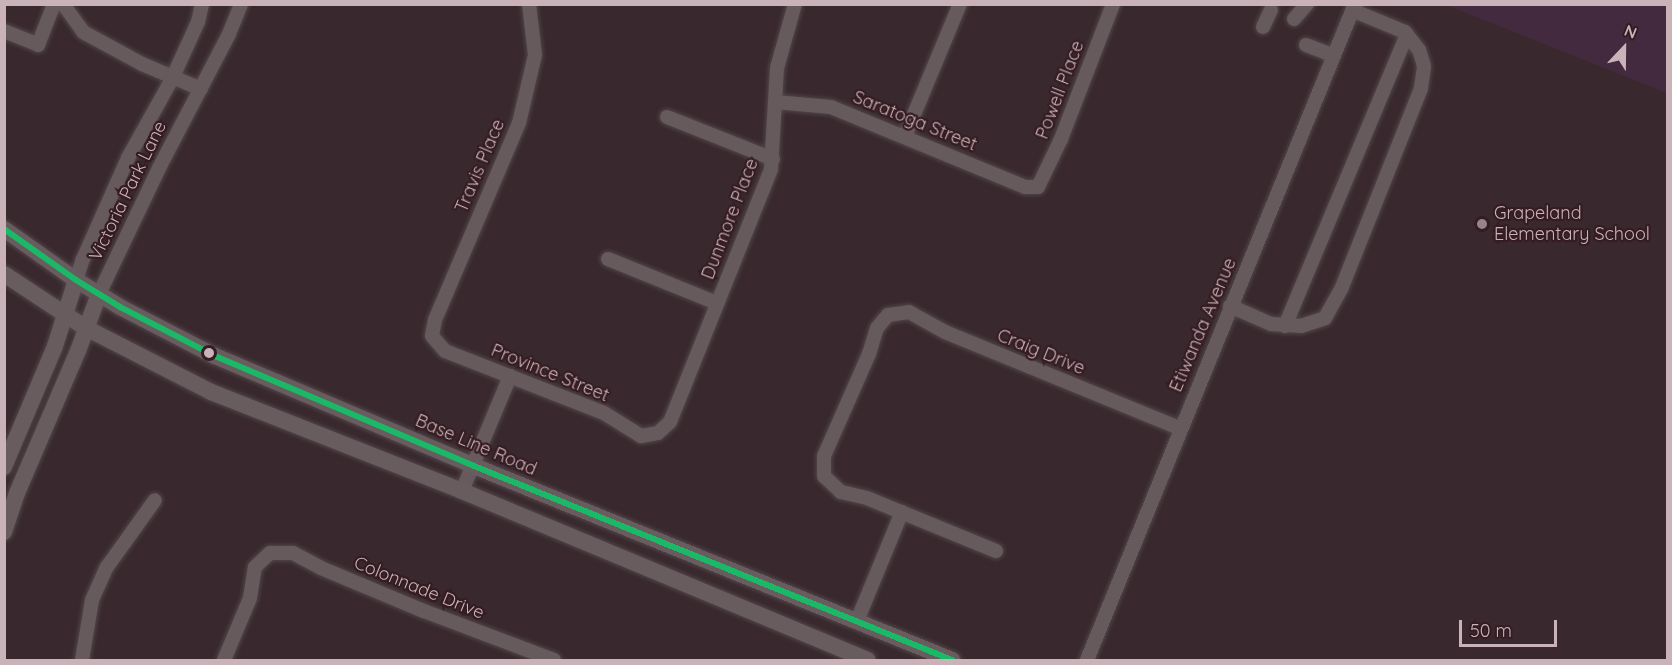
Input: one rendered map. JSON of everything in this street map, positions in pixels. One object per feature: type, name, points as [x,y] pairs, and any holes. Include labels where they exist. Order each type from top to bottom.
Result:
[{"type":"main road","name":"Base Line Road","points":[[4,229],[99,294],[215,356],[474,466],[952,660]]},
{"type":"main road","points":[[4,274],[86,328],[211,392],[462,492],[867,660]]},
{"type":"main road","name":"Victoria Park Lane","points":[[4,467],[66,315],[76,280]]},
{"type":"main road","name":"Victoria Park Lane","points":[[4,532],[17,493],[99,294]]},
{"type":"street","points":[[4,31],[38,45],[54,4]]},
{"type":"street","points":[[63,4],[83,32],[172,79],[201,90]]},
{"type":"street","name":"Victoria Park Lane","points":[[76,280],[128,158],[172,79],[198,22],[202,4]]},
{"type":"street","name":"Victoria Park Lane","points":[[99,294],[201,90],[241,4]]},
{"type":"street","name":"Travis Place","points":[[432,336],[435,320],[519,123],[535,55],[529,4]]},
{"type":"street","name":"Dunmore Place","points":[[658,433],[670,422],[773,159],[777,68],[795,4]]},
{"type":"street","points":[[905,136],[960,4]]},
{"type":"street","name":"Powell Place","points":[[1038,188],[1061,139],[1113,4]]},
{"type":"street","points":[[1294,19],[1307,4]]},
{"type":"street","points":[[1230,306],[1271,324],[1301,327],[1325,318],[1342,287],[1422,88],[1424,66],[1419,50],[1407,34],[1354,6]]},
{"type":"street","name":"Etiwanda Avenue","points":[[1087,660],[1354,6]]},
{"type":"street","points":[[1263,27],[1271,10]]},
{"type":"street","points":[[1285,326],[1407,34]]},
{"type":"street","points":[[1306,45],[1334,56]]},
{"type":"street","name":"Saratoga Street","points":[[775,102],[831,107],[1025,187],[1038,188]]},
{"type":"street","points":[[667,117],[773,159]]},
{"type":"street","points":[[608,259],[717,303]]},
{"type":"street","name":"Craig Drive","points":[[902,512],[867,498],[841,492],[824,476],[824,456],[865,364],[877,328],[888,315],[909,312],[945,332],[1180,429]]},
{"type":"street","name":"Province Street","points":[[432,336],[445,351],[604,413],[641,436],[658,433]]},
{"type":"street","points":[[462,492],[510,376]]},
{"type":"street","points":[[82,660],[92,600],[107,567],[155,500]]},
{"type":"street","points":[[857,621],[902,512],[996,551]]},
{"type":"street","name":"Colonnade Drive","points":[[224,660],[250,598],[255,567],[270,553],[293,553],[321,568],[424,611],[554,660]]},
{"type":"shaded area","points":[[1446,5],[1667,5],[1667,93]]},
{"type":"transit line","points":[[4,229],[76,280],[120,307],[215,356],[474,466],[952,660]]},
{"type":"place","name":"Grapeland Elementary School","points":[[1482,224]]}]
